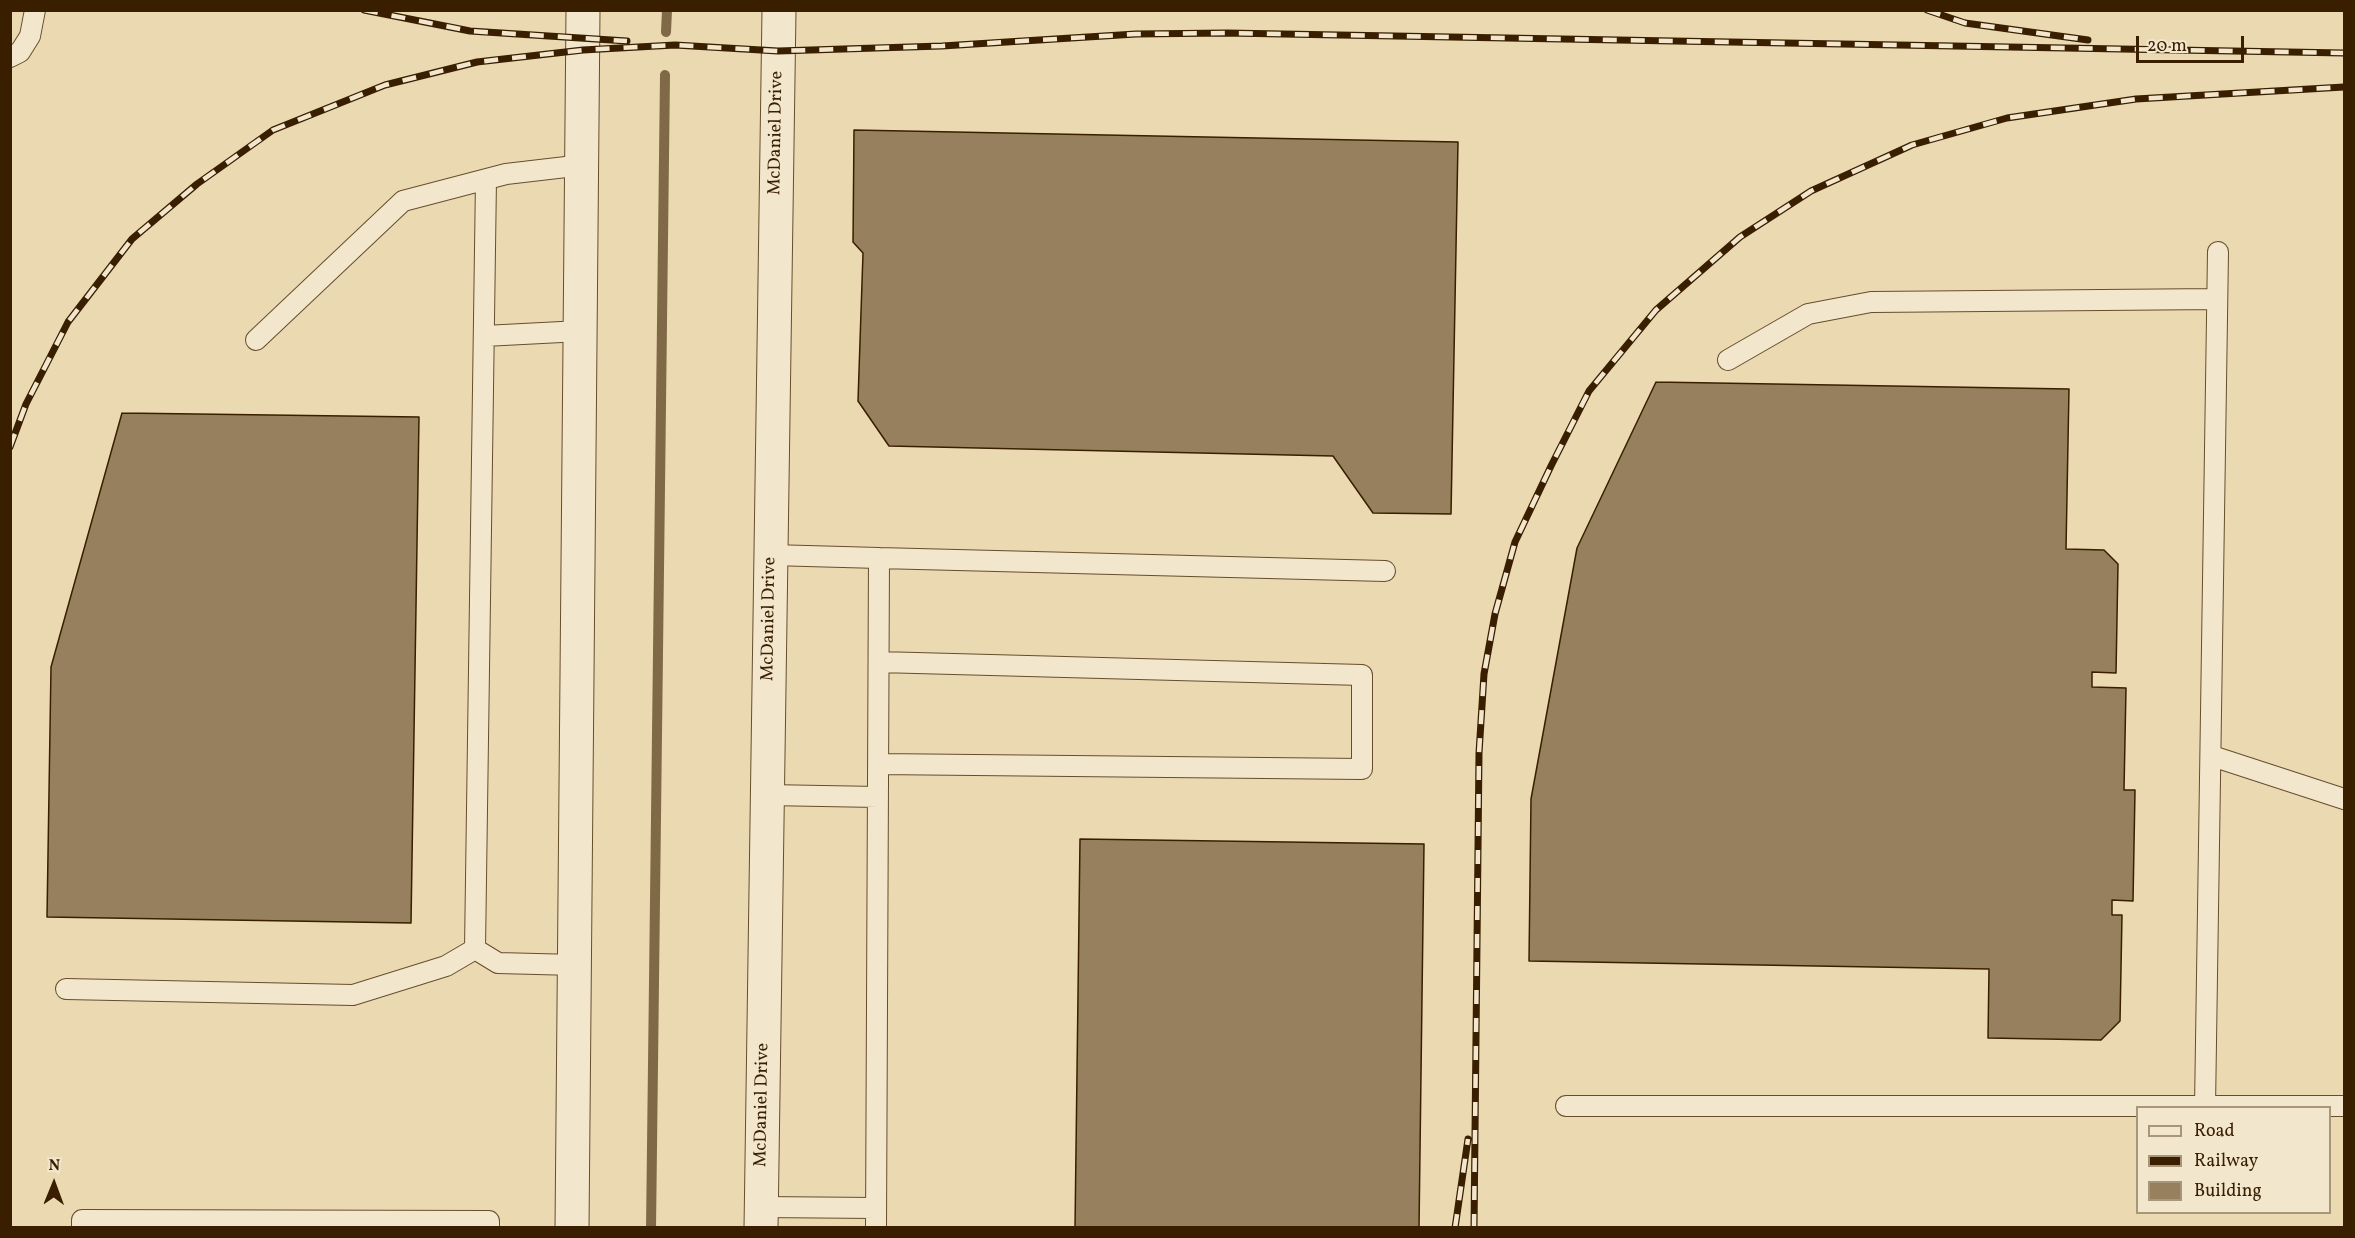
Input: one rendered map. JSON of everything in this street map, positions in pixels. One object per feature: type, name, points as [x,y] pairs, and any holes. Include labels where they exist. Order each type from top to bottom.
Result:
[{"type":"street","points":[[572,1227],[583,10]]},
{"type":"street","name":"McDaniel Drive","points":[[761,1217],[779,10]]},
{"type":"lane","points":[[10,57],[20,52],[30,36],[35,10]]},
{"type":"lane","points":[[255,340],[403,201],[506,174],[583,165]]},
{"type":"lane","points":[[476,949],[486,179]]},
{"type":"lane","points":[[2205,1106],[2218,252]]},
{"type":"lane","points":[[1728,360],[1808,314],[1871,302],[2217,299]]},
{"type":"lane","points":[[484,336],[581,332]]},
{"type":"lane","points":[[771,555],[1385,571]]},
{"type":"lane","points":[[761,1217],[876,1218],[879,558]]},
{"type":"lane","points":[[878,764],[1362,768],[1362,675],[879,662]]},
{"type":"lane","points":[[2212,756],[2344,799]]},
{"type":"lane","points":[[767,795],[878,797]]},
{"type":"lane","points":[[476,949],[498,963],[575,965]]},
{"type":"lane","points":[[66,989],[353,995],[446,966],[476,949]]},
{"type":"lane","points":[[1566,1106],[2136,1107]]},
{"type":"lane","points":[[82,1227],[82,1220],[489,1221],[489,1227]]},
{"type":"building","points":[[854,130],[1458,142],[1451,514],[1373,513],[1333,456],[889,446],[858,401],[863,253],[853,242]]},
{"type":"building","points":[[1656,382],[2069,389],[2066,549],[2104,550],[2118,564],[2116,673],[2092,672],[2092,687],[2126,688],[2124,790],[2135,790],[2133,901],[2112,900],[2112,915],[2122,915],[2120,1021],[2101,1040],[1988,1038],[1989,969],[1529,961],[1531,799],[1577,548]]},
{"type":"building","points":[[122,413],[419,417],[411,923],[47,917],[51,667]]},
{"type":"building","points":[[1080,839],[1424,844],[1419,1228],[1075,1228]]},
{"type":"waterway","points":[[666,32],[667,10]]},
{"type":"waterway","points":[[651,1228],[665,75]]},
{"type":"railway","points":[[364,10],[470,31],[627,41]]},
{"type":"railway","points":[[1927,10],[1965,23],[2088,40]]},
{"type":"railway","points":[[10,447],[26,404],[68,322],[132,239],[197,184],[273,130],[385,85],[477,62],[583,50],[675,45],[778,51],[942,46],[1136,34],[1227,33],[2344,53]]},
{"type":"railway","points":[[1474,1228],[1479,753],[1484,674],[1495,614],[1515,542],[1589,391],[1656,310],[1740,237],[1811,191],[1912,145],[2007,118],[2136,99],[2344,87]]},
{"type":"railway","points":[[1455,1228],[1468,1139]]}]
